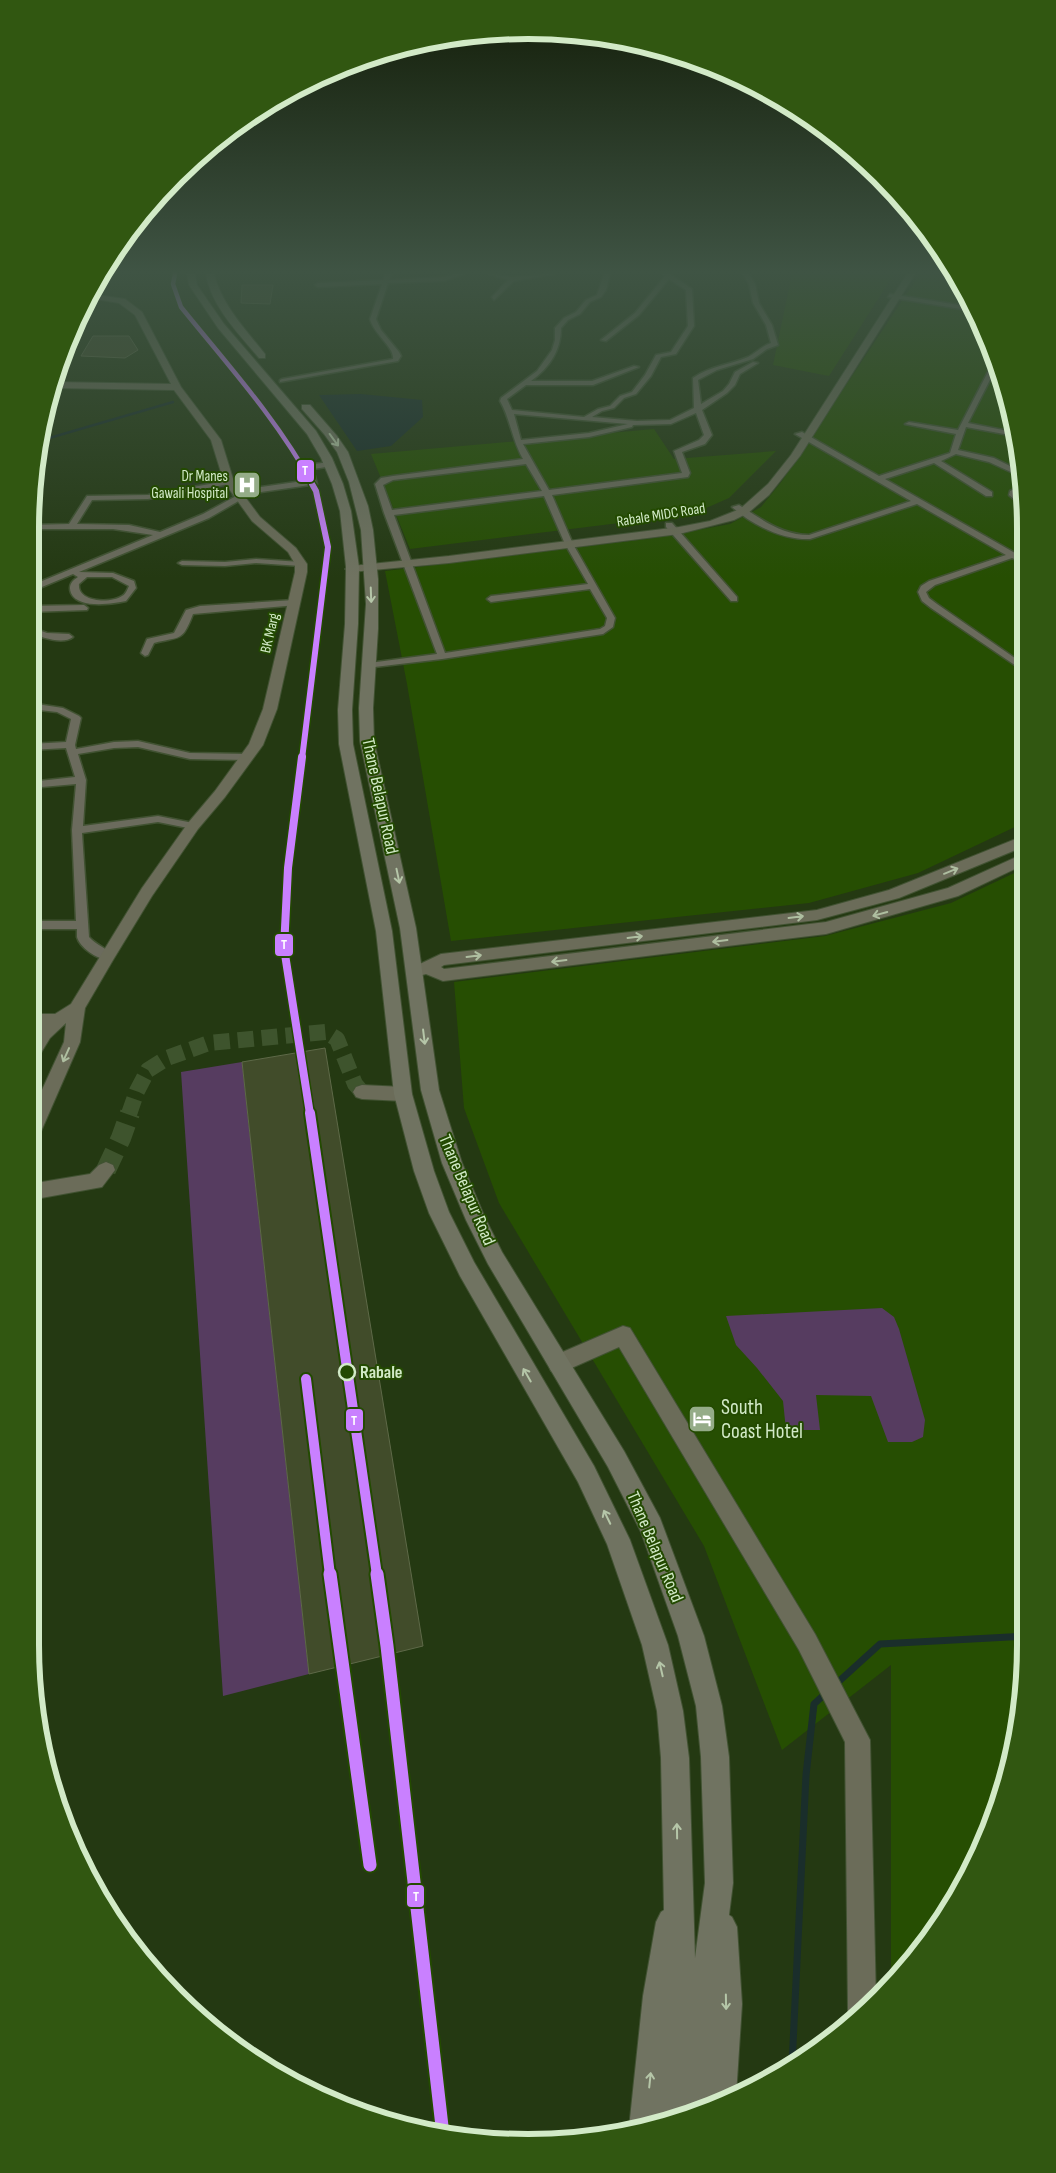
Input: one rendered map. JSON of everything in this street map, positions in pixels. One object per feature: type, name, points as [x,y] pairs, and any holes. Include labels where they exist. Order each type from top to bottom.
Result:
[{"type":"main road","name":"Thane Belapur Road","points":[[263,375],[312,433],[324,451],[345,502],[360,565],[371,626],[365,716],[367,741],[421,969],[430,1090],[452,1163],[476,1220],[495,1258],[616,1460],[651,1526],[691,1636],[709,1706],[715,1757],[719,1883],[692,2000]]},
{"type":"main road","name":"Thane Belapur Road","points":[[277,375],[327,430],[346,458],[362,500],[366,519],[352,626],[344,718],[346,744],[384,931],[403,1094],[424,1171],[439,1213],[467,1270],[586,1474],[618,1540],[656,1645],[670,1711],[675,1758],[678,1879],[692,2000]]},
{"type":"main road","points":[[646,2120],[658,1996],[678,1879]]},
{"type":"main road","points":[[719,1883],[727,2004],[721,2095]]},
{"type":"main road","points":[[692,2000],[695,2104]]},
{"type":"main road","points":[[672,2112],[692,2000]]},
{"type":"street","points":[[171,375],[177,387],[216,440],[235,491],[256,519],[292,550],[301,564]]},
{"type":"street","points":[[282,382],[316,375]]},
{"type":"street","points":[[369,666],[603,631],[609,627],[611,618],[568,541],[547,493],[518,442],[513,430],[510,412],[503,402],[504,398],[535,375]]},
{"type":"street","points":[[527,383],[593,383],[613,375]]},
{"type":"street","points":[[585,418],[600,410],[612,407],[622,397],[634,393],[648,375]]},
{"type":"street","points":[[388,513],[685,475],[686,472],[678,451],[698,444],[708,435],[698,410],[695,382],[697,378],[704,375]]},
{"type":"street","points":[[510,412],[637,423],[670,422],[698,410],[732,385],[736,375]]},
{"type":"street","name":"Rabale MIDC Road","points":[[360,565],[705,525],[760,498],[771,482],[795,456],[802,436],[844,375]]},
{"type":"street","points":[[955,452],[960,433],[989,375]]},
{"type":"street","points":[[60,386],[177,387]]},
{"type":"street","points":[[518,442],[602,433],[637,423]]},
{"type":"street","points":[[909,424],[960,433]]},
{"type":"street","points":[[965,425],[1008,433]]},
{"type":"street","points":[[802,436],[1017,557]]},
{"type":"street","points":[[879,479],[936,461],[955,452],[991,460],[1014,471]]},
{"type":"street","points":[[442,656],[388,513],[379,484],[384,480],[529,461]]},
{"type":"street","points":[[936,461],[989,494]]},
{"type":"street","points":[[72,526],[90,498],[148,497],[235,491],[314,482],[308,467],[330,464]]},
{"type":"street","points":[[39,585],[206,516],[235,491]]},
{"type":"street","points":[[740,509],[785,535],[801,538],[810,537],[918,501]]},
{"type":"street","points":[[39,527],[72,526],[136,529],[160,535]]},
{"type":"street","points":[[671,528],[734,599]]},
{"type":"street","points":[[1013,555],[932,583],[924,588],[922,592],[925,599],[934,606],[1017,664]]},
{"type":"street","points":[[182,563],[225,564],[256,561],[301,564]]},
{"type":"street","name":"BK Marg","points":[[77,1008],[147,892],[193,826],[256,746],[270,709],[301,572],[301,564]]},
{"type":"street","points":[[67,574],[85,574],[113,576],[131,583],[133,586],[129,594],[123,599],[88,601],[77,596],[74,586],[85,574]]},
{"type":"street","points":[[491,599],[594,586]]},
{"type":"street","points":[[145,653],[150,641],[175,637],[181,631],[189,612],[200,609],[294,602]]},
{"type":"street","points":[[39,609],[84,608]]},
{"type":"street","points":[[39,633],[46,636],[69,637]]},
{"type":"street","points":[[39,707],[54,708],[70,713],[76,718],[72,748],[81,780],[78,830],[83,938],[92,948],[107,956]]},
{"type":"street","points":[[39,747],[72,748],[136,744],[154,746],[171,753],[183,755],[248,757]]},
{"type":"street","points":[[39,783],[81,780]]},
{"type":"street","points":[[78,830],[158,819],[193,826]]},
{"type":"street","points":[[421,969],[443,975],[744,931],[817,915],[894,894],[1017,847]]},
{"type":"street","points":[[744,931],[826,928],[953,892],[1017,862]]},
{"type":"street","points":[[894,894],[904,907]]},
{"type":"street","points":[[39,925],[82,925]]},
{"type":"street","points":[[39,1037],[58,1020],[77,1008]]},
{"type":"street","points":[[39,1116],[72,1042],[77,1008]]},
{"type":"street","points":[[39,1020],[58,1020]]},
{"type":"street","points":[[362,1092],[403,1094]]},
{"type":"street","points":[[39,1190],[95,1181],[106,1170]]},
{"type":"street","points":[[558,1364],[623,1335],[807,1642],[857,1740],[862,2003]]},
{"type":"shaded area","points":[[852,375],[992,375],[1001,401],[1008,433],[1016,496],[1017,826],[918,873],[809,903],[451,941],[407,684],[385,571],[655,538],[730,524],[761,507],[782,481]]},
{"type":"shaded area","points":[[654,429],[674,459],[776,451],[729,498],[704,509],[660,518],[410,549],[371,454]]},
{"type":"shaded area","points":[[1017,872],[1016,1677],[1013,1709],[1001,1772],[980,1832],[952,1890],[935,1917],[891,1973],[891,1665],[782,1750],[704,1546],[499,1203],[464,1108],[454,982],[825,936],[951,903]]},
{"type":"shaded area","points":[[242,1062],[309,1674],[223,1696],[181,1072]]},
{"type":"shaded area","points":[[882,1308],[894,1317],[899,1329],[925,1420],[923,1437],[912,1442],[888,1442],[871,1396],[816,1395],[820,1430],[786,1430],[783,1401],[736,1345],[726,1316]]},
{"type":"water","points":[[361,394],[422,400],[423,417],[391,446],[357,451],[319,395]]},
{"type":"building","name":"Rabale","points":[[325,1048],[423,1646],[309,1674],[242,1062]]},
{"type":"waterway","points":[[47,439],[173,402]]},
{"type":"waterway","points":[[836,1684],[880,1644],[1017,1636]]},
{"type":"waterway","points":[[792,2057],[806,1775],[814,1704],[826,1693]]},
{"type":"tunnel","points":[[129,1114],[137,1091],[148,1070],[167,1058],[209,1043],[326,1032],[337,1039],[355,1084],[362,1092]]},
{"type":"tunnel","points":[[106,1170],[130,1113]]},
{"type":"transit line","name":"T","points":[[236,375],[273,422],[299,459],[316,491],[328,547],[288,868],[284,948],[302,1059],[387,1646],[442,2126]]},
{"type":"transit line","name":"T","points":[[306,1379],[340,1657],[370,1865]]},
{"type":"place","name":"Dr Manes Gawali Hospital","points":[[247,485]]},
{"type":"place","name":"Rabale","points":[[347,1372]]},
{"type":"place","name":"South Coast Hotel","points":[[702,1419]]}]
